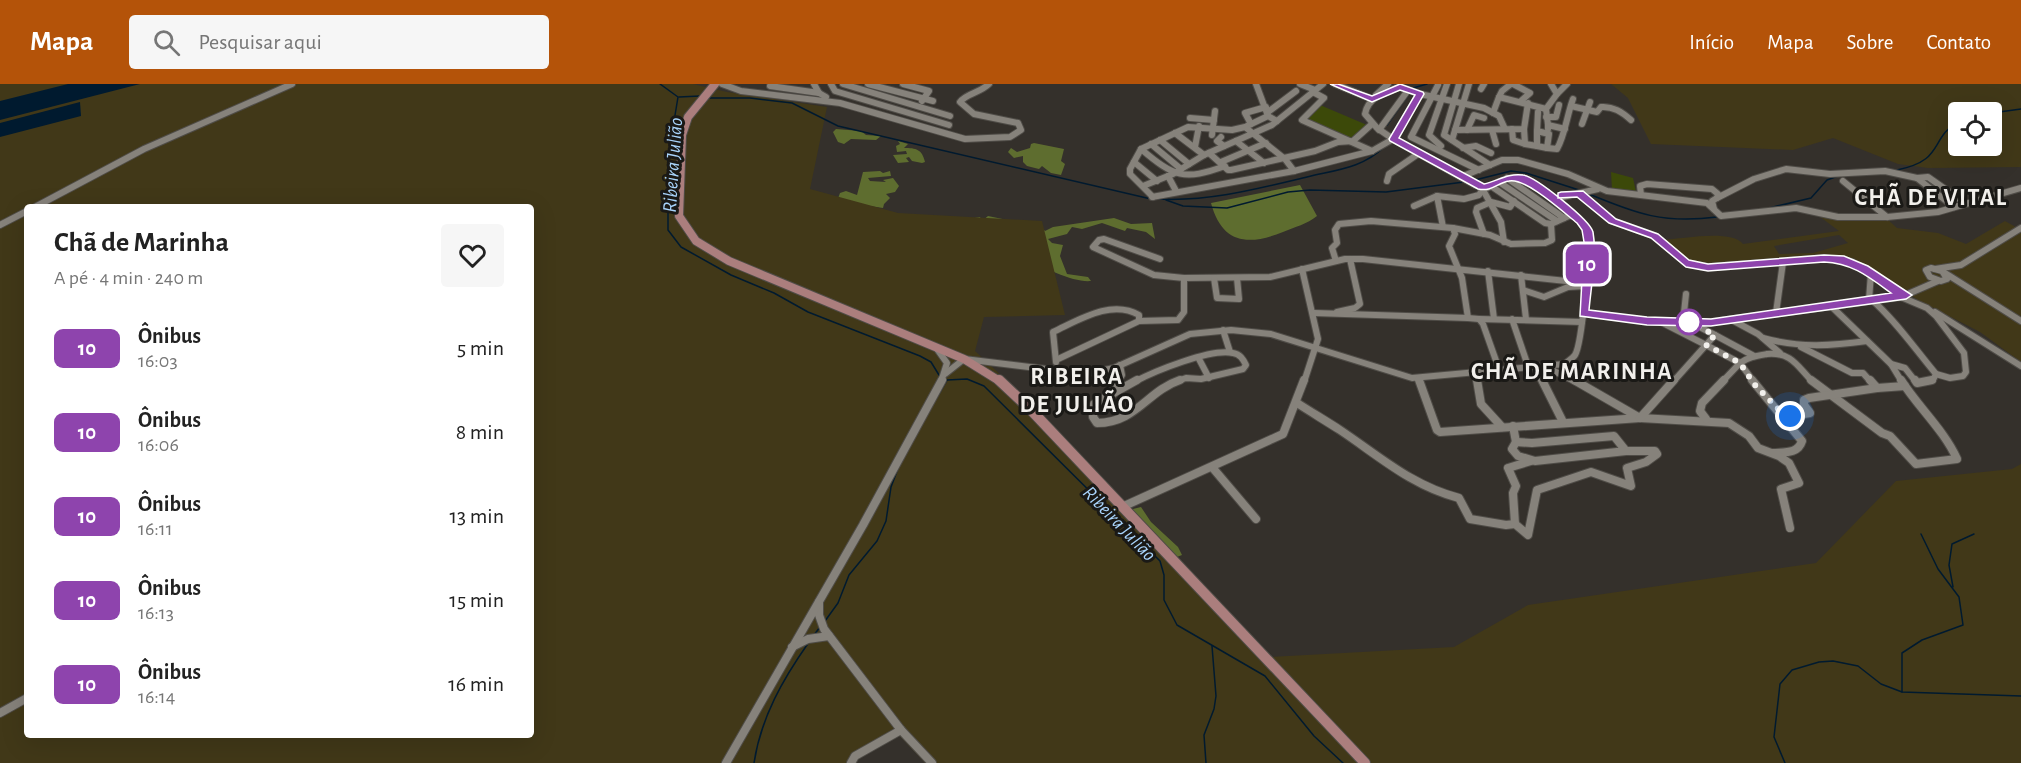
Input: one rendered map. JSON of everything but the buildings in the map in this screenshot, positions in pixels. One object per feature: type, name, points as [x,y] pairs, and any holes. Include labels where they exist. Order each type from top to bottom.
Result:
[{"type":"main road","points":[[715,84],[688,117],[682,135],[679,216],[693,239],[729,261],[964,359],[998,378],[1365,763]]},
{"type":"street","points":[[41,204],[144,149],[292,84]]},
{"type":"street","points":[[722,84],[754,93],[826,99],[965,139],[1010,137],[1021,130],[1018,123],[1009,119],[987,119],[965,108],[960,102],[964,97],[981,92],[989,84]]},
{"type":"street","points":[[741,91],[745,84]]},
{"type":"street","points":[[754,93],[759,84]]},
{"type":"street","points":[[814,84],[826,99]]},
{"type":"street","points":[[831,84],[835,91],[949,124]]},
{"type":"street","points":[[826,99],[845,84],[950,116]]},
{"type":"street","points":[[868,84],[933,101]]},
{"type":"street","points":[[903,84],[928,91],[906,122]]},
{"type":"street","points":[[1256,84],[1267,112],[1277,121]]},
{"type":"street","points":[[1300,84],[1324,98],[1302,120],[1372,151]]},
{"type":"street","points":[[1143,186],[1170,175],[1206,154],[1277,121],[1323,84]]},
{"type":"street","points":[[1335,84],[1374,98],[1403,85],[1420,94],[1462,103],[1493,113],[1499,117],[1505,129]]},
{"type":"street","points":[[1388,84],[1374,98],[1365,112],[1372,124],[1390,138],[1483,189],[1501,222],[1503,242]]},
{"type":"street","points":[[1441,146],[1429,135],[1449,84],[1459,85],[1443,133],[1490,165]]},
{"type":"street","points":[[1387,181],[1389,174],[1452,140],[1469,84]]},
{"type":"street","points":[[1493,113],[1502,91],[1512,84],[1530,93],[1521,101]]},
{"type":"street","points":[[1546,91],[1552,84],[1557,94]]},
{"type":"street","points":[[1547,148],[1549,134],[1546,109],[1567,84]]},
{"type":"street","points":[[765,94],[770,85],[819,93]]},
{"type":"street","points":[[905,94],[912,85]]},
{"type":"street","points":[[1401,144],[1411,137],[1438,85]]},
{"type":"street","points":[[869,112],[882,97],[885,87]]},
{"type":"street","points":[[1296,91],[1248,125],[1232,130],[1188,127],[1151,144],[1141,149],[1130,174],[1152,197],[1325,164],[1372,151],[1378,147],[1390,138],[1420,94]]},
{"type":"street","points":[[1379,130],[1406,93]]},
{"type":"street","points":[[1499,97],[1546,109]]},
{"type":"street","points":[[1512,129],[1513,140],[1537,147],[1557,149],[1563,139],[1573,99]]},
{"type":"street","points":[[1582,124],[1590,102]]},
{"type":"street","points":[[1525,144],[1524,129],[1528,103]]},
{"type":"street","points":[[897,120],[909,104]]},
{"type":"street","points":[[1546,117],[1556,117],[1559,105]]},
{"type":"street","points":[[1571,106],[1599,112],[1601,107],[1607,106],[1625,114],[1631,120]]},
{"type":"street","points":[[1212,135],[1215,111]]},
{"type":"street","points":[[1267,112],[1245,112],[1248,125],[1254,133],[1285,159],[1294,171]]},
{"type":"street","points":[[1537,147],[1538,112]]},
{"type":"street","points":[[1467,130],[1474,115],[1484,118]]},
{"type":"street","points":[[1190,118],[1214,120]]},
{"type":"street","points":[[1225,166],[1264,163],[1315,152],[1338,142],[1356,139],[1372,124]]},
{"type":"street","points":[[1548,125],[1564,129]]},
{"type":"street","points":[[1195,147],[1199,126]]},
{"type":"street","points":[[1185,140],[1188,127]]},
{"type":"street","points":[[1455,130],[1524,129]]},
{"type":"street","points":[[1492,130],[1496,144]]},
{"type":"street","points":[[1537,131],[1549,134]]},
{"type":"street","points":[[1175,133],[1225,166],[1233,182]]},
{"type":"street","points":[[1221,137],[1217,141],[1224,146]]},
{"type":"street","points":[[1411,137],[1434,151],[1479,170]]},
{"type":"street","points":[[1160,140],[1189,164]]},
{"type":"street","points":[[1236,141],[1264,163]]},
{"type":"street","points":[[1170,175],[1196,176],[1225,166],[1248,151],[1266,143]]},
{"type":"street","points":[[1151,144],[1181,169]]},
{"type":"street","points":[[1463,148],[1476,146],[1491,153]]},
{"type":"street","points":[[1141,149],[1170,175],[1176,191]]},
{"type":"street","points":[[1315,152],[1325,164]]},
{"type":"street","points":[[1462,178],[1502,160],[1518,160],[1568,174],[1599,189],[1707,204],[1721,216],[1796,208],[1838,216],[1887,218],[1911,213],[1938,212],[2021,188]]},
{"type":"street","points":[[1134,162],[1157,181]]},
{"type":"street","points":[[1717,212],[1712,201],[1725,192],[1771,173],[1790,168],[1834,174],[1864,169],[1901,173],[1917,178],[1954,207]]},
{"type":"street","points":[[945,374],[964,359],[1086,374],[1120,365],[1166,342],[1190,334],[1223,330],[1271,334],[1419,379],[1545,367],[1565,364],[1574,357],[1583,313],[1588,234],[1585,225],[1528,180],[1519,177],[1508,177],[1483,189],[1479,195],[1464,199],[1437,196],[1414,206]]},
{"type":"street","points":[[1508,177],[1557,221]]},
{"type":"street","points":[[1917,178],[1928,177],[1965,203]]},
{"type":"street","points":[[1499,182],[1557,221]]},
{"type":"street","points":[[1844,182],[1887,218]]},
{"type":"street","points":[[1641,195],[1640,186],[1647,184],[1712,189],[1718,194],[1717,198]]},
{"type":"street","points":[[1491,186],[1545,223],[1573,214]]},
{"type":"street","points":[[1554,199],[1599,189]]},
{"type":"street","points":[[1579,194],[1613,221],[1655,236],[1686,263],[1708,267],[1824,258],[1844,259],[1871,273],[1900,295],[1969,331],[2021,366]]},
{"type":"street","points":[[1437,196],[1443,227]]},
{"type":"street","points":[[1484,234],[1476,212],[1477,208],[1491,202],[1506,207],[1514,201]]},
{"type":"street","points":[[0,225],[24,213]]},
{"type":"street","points":[[1336,261],[1332,248],[1337,243],[1335,230],[1340,224],[1371,221],[1443,227],[1484,234],[1503,242],[1545,243],[1552,240],[1557,221]]},
{"type":"street","points":[[1453,228],[1455,234],[1450,240],[1449,248],[1454,264],[1459,268],[1466,293],[1468,318]]},
{"type":"street","points":[[1938,281],[1926,272],[1928,269],[1961,265],[2021,228]]},
{"type":"street","points":[[1160,259],[1104,240],[1099,240],[1093,247],[1154,275],[1184,278],[1270,277],[1350,259],[1488,271],[1585,284]]},
{"type":"street","points":[[1329,314],[1355,308],[1360,304],[1350,259]]},
{"type":"street","points":[[1776,313],[1783,262]]},
{"type":"street","points":[[1935,268],[1945,277],[2021,320]]},
{"type":"street","points":[[1122,507],[1283,434],[1317,347],[1318,330],[1302,269]]},
{"type":"street","points":[[1488,271],[1494,319]]},
{"type":"street","points":[[1871,273],[1871,300],[1890,316],[1897,328],[1936,374],[1950,378],[1963,376],[1966,372],[1964,353],[1927,308]]},
{"type":"street","points":[[1521,275],[1526,319]]},
{"type":"street","points":[[1583,313],[1691,323],[1730,320],[1900,295],[1945,277]]},
{"type":"street","points":[[1056,360],[1139,321],[1178,320],[1184,312],[1184,278]]},
{"type":"street","points":[[1214,278],[1217,298],[1239,299],[1237,278]]},
{"type":"street","points":[[1523,290],[1544,297],[1568,287],[1585,284]]},
{"type":"street","points":[[1683,322],[1686,294]]},
{"type":"street","points":[[1730,320],[1742,323],[1780,353],[1789,357],[1812,381],[1882,433],[1890,436],[1916,464],[1957,459],[1951,446],[1936,429],[1926,409],[1905,386],[1891,364],[1830,305]]},
{"type":"street","points":[[1057,372],[1053,332],[1114,307],[1132,309],[1139,315],[1139,321]]},
{"type":"street","points":[[1314,313],[1582,322]]},
{"type":"street","points":[[1479,319],[1500,372]]},
{"type":"street","points":[[1512,319],[1533,368],[1563,422]]},
{"type":"street","points":[[1659,321],[1740,363],[1754,384],[1786,417],[1802,441],[1800,447],[1794,452],[1773,453]]},
{"type":"street","points":[[1691,323],[1754,356]]},
{"type":"street","points":[[1223,330],[1230,352]]},
{"type":"street","points":[[1640,418],[1715,335]]},
{"type":"street","points":[[1763,338],[1801,347],[1820,348],[1867,341]]},
{"type":"street","points":[[1801,347],[1852,373],[1863,373],[1877,388]]},
{"type":"street","points":[[726,763],[863,525],[945,374],[948,365],[946,358],[937,349]]},
{"type":"street","points":[[1230,352],[1244,358],[1246,365],[1243,369],[1209,378],[1194,377],[1174,383],[1156,392],[1117,424],[1097,423],[1093,417],[1094,404],[1128,383],[1160,368],[1199,359],[1230,352]]},
{"type":"street","points":[[1706,419],[1700,411],[1702,403],[1740,363],[1754,356],[1780,353]]},
{"type":"street","points":[[1199,359],[1209,378]]},
{"type":"street","points":[[1891,364],[1905,368],[1917,382],[1933,380],[1936,374]]},
{"type":"street","points":[[1113,393],[1122,375],[1120,365]]},
{"type":"street","points":[[1545,367],[1563,374],[1617,407],[1640,418]]},
{"type":"street","points":[[1476,374],[1481,404],[1502,427]]},
{"type":"street","points":[[1419,379],[1437,430],[1440,432],[1640,418],[1669,421],[1714,418],[1737,425],[1758,448],[1785,458],[1796,470],[1799,483],[1781,489],[1790,528]]},
{"type":"street","points":[[1786,417],[1810,413],[1804,405],[1804,400],[1828,393],[1842,394],[1905,386]]},
{"type":"street","points":[[1297,403],[1340,430],[1404,476],[1439,494],[1459,498],[1470,519],[1506,525],[1515,524]]},
{"type":"street","points":[[1617,407],[1623,415],[1620,419]]},
{"type":"street","points":[[1513,426],[1516,442],[1512,449],[1515,454],[1537,460],[1559,460],[1580,455],[1626,451],[1655,451],[1657,454],[1646,462],[1627,468],[1631,486],[1592,472],[1537,490],[1528,535],[1515,524],[1513,493],[1516,486],[1508,468],[1537,460]]},
{"type":"street","points":[[1516,442],[1532,443],[1614,436],[1626,451]]},
{"type":"street","points":[[1212,467],[1257,519]]},
{"type":"street","points":[[819,599],[817,616],[829,636],[901,730],[932,763]]},
{"type":"street","points":[[792,647],[808,639],[829,636]]},
{"type":"street","points":[[0,713],[24,700]]},
{"type":"street","points":[[852,763],[855,756],[901,730]]},
{"type":"green space","points":[[1320,105],[1367,125],[1351,139],[1304,119]]},
{"type":"green space","points":[[836,129],[861,131],[866,135],[881,136],[876,140],[851,139],[844,144],[838,142],[833,132]]},
{"type":"green space","points":[[898,141],[908,144],[904,148],[920,152],[925,162],[912,161],[909,157],[906,158],[909,162],[898,163],[893,155],[907,154],[906,151],[897,152],[896,146],[900,144]]},
{"type":"green space","points":[[1034,143],[1064,149],[1061,161],[1065,164],[1061,175],[1051,173],[1042,166],[1039,169],[1027,166],[1023,162],[1023,156],[1014,158],[1008,152],[1011,148],[1017,152],[1030,148]]},
{"type":"green space","points":[[880,171],[883,173],[890,171],[891,176],[868,178],[870,181],[886,182],[883,180],[893,178],[899,186],[895,192],[886,194],[890,198],[883,208],[837,201],[840,193],[846,191],[857,195],[863,172]]},
{"type":"green space","points":[[1611,172],[1633,178],[1636,192],[1612,189]]},
{"type":"green space","points":[[1300,185],[1317,216],[1296,227],[1259,239],[1248,240],[1229,234],[1216,217],[1211,203]]},
{"type":"green space","points":[[988,216],[1041,227],[1045,231],[1053,227],[1114,218],[1131,224],[1152,223],[1155,239],[1146,232],[1127,228],[1125,231],[1102,223],[1082,229],[1072,227],[1067,234],[1048,239],[1052,243],[1063,245],[1060,256],[1067,274],[1088,277],[1091,281],[1078,280],[1044,268],[963,220],[980,217],[982,221]]},
{"type":"green space","points":[[1141,507],[1151,522],[1178,547],[1182,555],[1177,557],[1132,513],[1133,509]]},
{"type":"sand","points":[[0,84],[693,84],[727,92],[827,107],[810,189],[898,213],[1042,221],[1065,315],[984,317],[975,351],[1021,394],[1268,657],[1454,647],[1528,605],[1816,563],[1896,481],[2012,469],[2021,464],[2021,763],[925,763],[893,729],[854,753],[848,763],[0,763]]},
{"type":"sand","points":[[1611,84],[2021,84],[2021,167],[1928,168],[1898,164],[1833,138],[1793,150],[1651,144],[1628,98]]},
{"type":"sand","points":[[1819,216],[1887,219],[1897,228],[1938,233],[1966,244],[2005,221],[2021,230],[2021,362],[1980,332],[1918,300],[1866,267],[1843,257],[1823,255],[1705,264],[1689,262],[1663,240],[1717,236],[1737,239],[1743,244],[1839,231]],"holes":[[[1839,235],[1848,243],[1813,253],[1779,254],[1774,246]]]},
{"type":"water","points":[[68,84],[140,84],[0,120],[0,101]]},
{"type":"water","points":[[80,102],[81,116],[0,137],[0,123]]},
{"type":"waterway","name":"Ribeira Julião","points":[[660,84],[678,97],[668,158],[668,230],[681,247],[731,275],[774,293],[808,312],[920,356],[931,362],[939,375]]},
{"type":"waterway","points":[[1413,88],[1427,84]]},
{"type":"waterway","points":[[1387,125],[1409,94]]},
{"type":"waterway","points":[[679,97],[700,96]]},
{"type":"waterway","points":[[709,98],[750,98],[792,103],[838,126],[1151,199]]},
{"type":"waterway","points":[[2002,112],[2021,109]]},
{"type":"waterway","points":[[1897,170],[1923,161],[1948,129]]},
{"type":"waterway","points":[[1156,199],[1213,197],[1270,186],[1358,164],[1384,147]]},
{"type":"waterway","points":[[1471,181],[1511,171],[1526,173],[1579,190]]},
{"type":"waterway","points":[[1769,208],[1811,198],[1827,180],[1838,176]]},
{"type":"waterway","points":[[1166,200],[1183,206],[1227,208],[1288,192],[1310,190],[1386,192],[1464,182]]},
{"type":"waterway","points":[[1589,194],[1651,216],[1681,219],[1717,217]]},
{"type":"waterway","name":"Ribeira Julião","points":[[936,399],[947,380],[967,379],[984,386],[1160,561],[1164,575],[1164,600],[1177,625],[1265,676],[1314,736],[1343,763]]},
{"type":"waterway","points":[[825,621],[838,603],[849,575],[877,541],[886,521],[891,487],[899,466]]},
{"type":"waterway","points":[[1902,692],[1902,653],[1922,640],[1963,625],[1959,597],[1938,569],[1921,534]]},
{"type":"waterway","points":[[1953,587],[1949,565],[1952,544],[1974,534]]},
{"type":"waterway","points":[[814,635],[820,627]]},
{"type":"waterway","points":[[754,763],[757,746],[774,699],[809,642]]},
{"type":"waterway","points":[[1206,763],[1204,735],[1214,709],[1216,696],[1212,646]]},
{"type":"waterway","points":[[1785,763],[1774,737],[1780,684],[1792,670],[1819,662],[1833,661],[1858,666],[1881,684],[1902,692]]},
{"type":"waterway","points":[[1902,692],[2021,696]]},
{"type":"bus line","name":"10","points":[[1335,84],[1372,99],[1400,87],[1420,94],[1394,139],[1400,144],[1481,187],[1487,188],[1508,177],[1524,178],[1580,220],[1585,225],[1589,242],[1583,313],[1647,321],[1711,322],[1906,295],[1895,291],[1864,268],[1844,259],[1824,258],[1708,267],[1686,263],[1675,256],[1655,236],[1613,221],[1579,194],[1561,196]]},
{"type":"district","name":"CHÃ DE VITAL","points":[[1931,197]]},
{"type":"district","name":"CHÃ DE MARINHA","points":[[1572,371]]},
{"type":"district","name":"RIBEIRA DE JULIÃO","points":[[1077,390]]},
{"type":"route","points":[[1689,322],[1715,335],[1706,345],[1740,363],[1754,384],[1786,417],[1790,416]]}]
